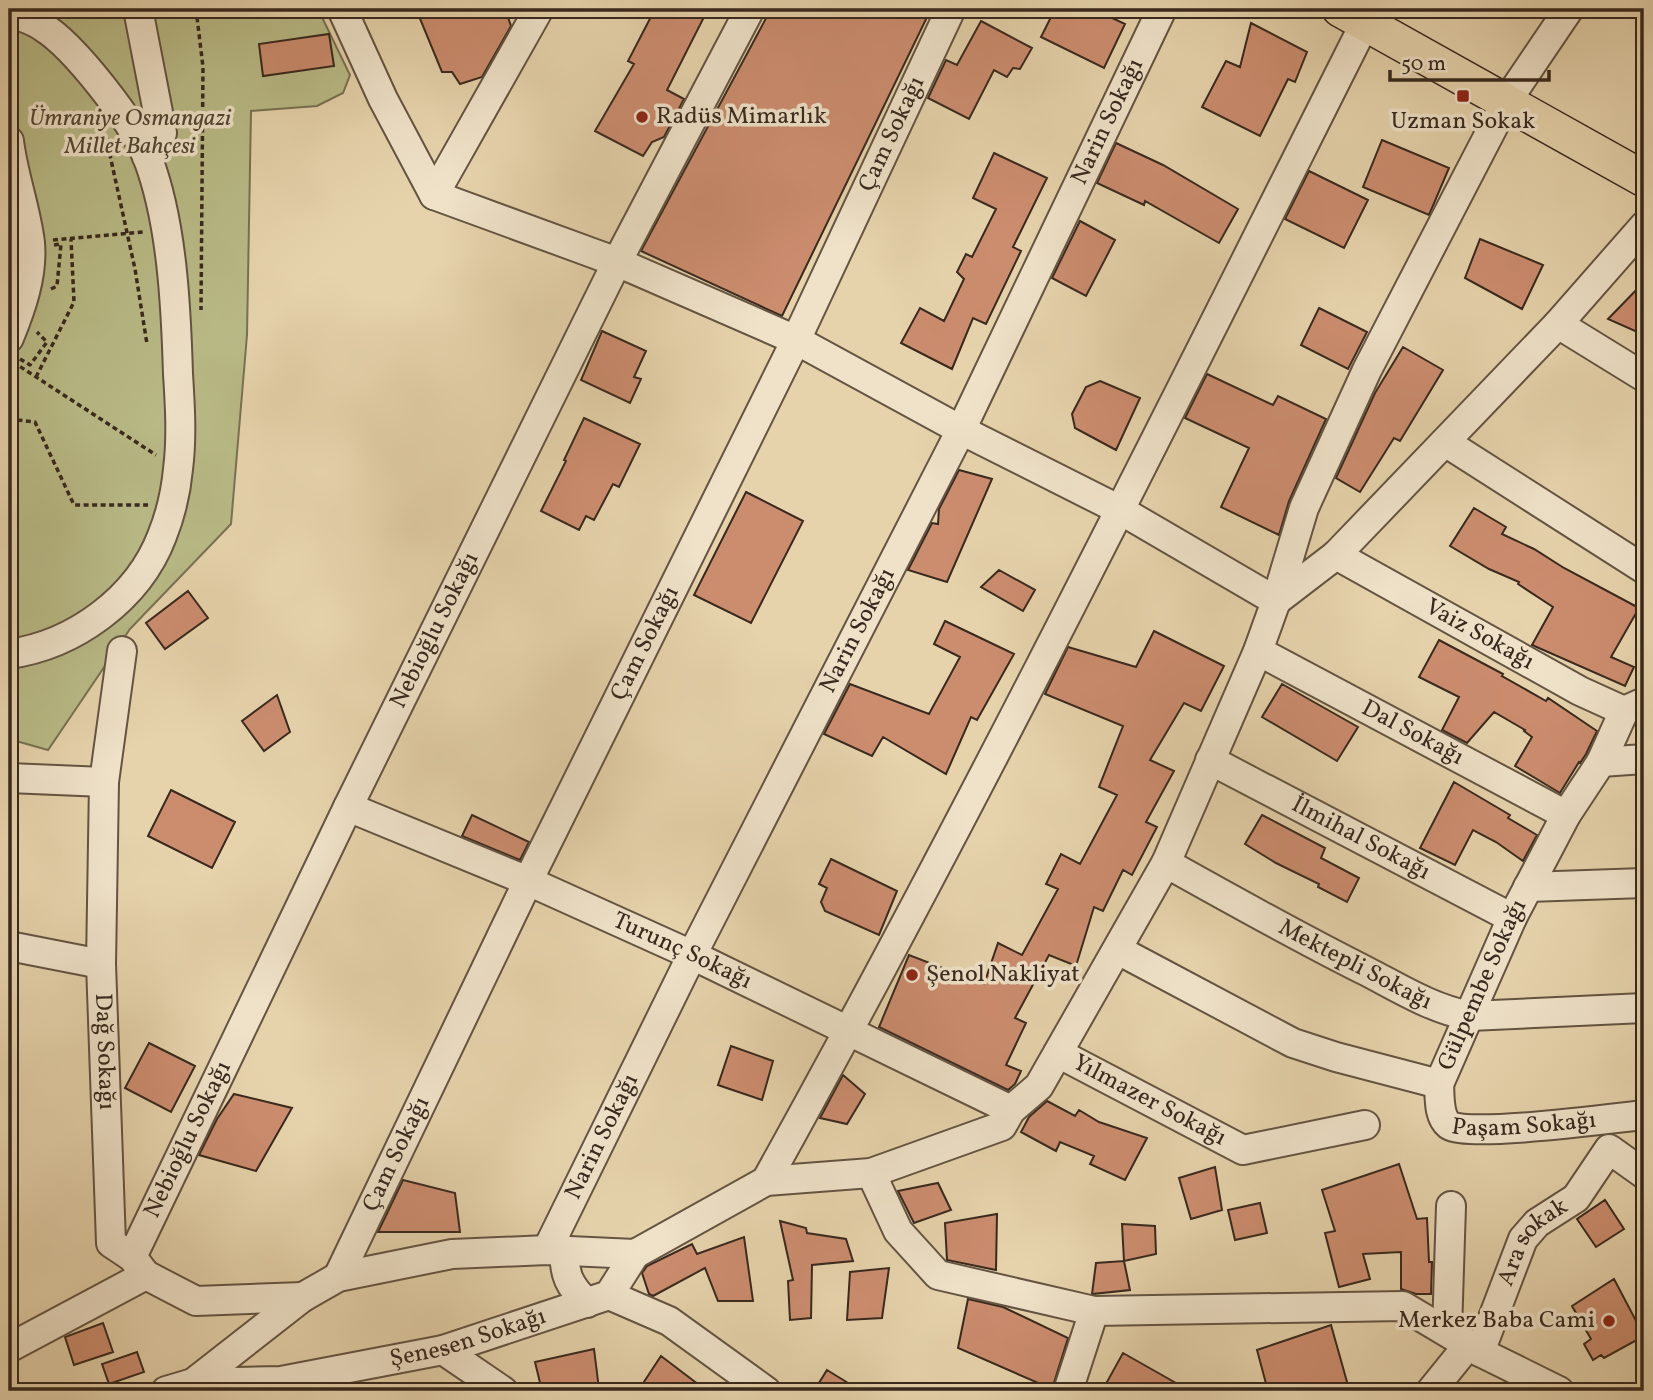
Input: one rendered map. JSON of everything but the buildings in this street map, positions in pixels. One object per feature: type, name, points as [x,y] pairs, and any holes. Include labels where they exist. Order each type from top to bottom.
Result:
[{"type":"main road","points":[[1353,16],[1644,179]]},
{"type":"street","points":[[138,9],[162,132],[155,151],[148,157]]},
{"type":"street","points":[[342,9],[383,99],[434,195],[617,262],[796,340],[961,430],[1120,510],[1276,601]]},
{"type":"street","points":[[434,195],[539,9]]},
{"type":"street","name":"Nebioğlu Sokağı","points":[[139,1266],[348,807],[617,262],[750,9]]},
{"type":"street","name":"Çam Sokağı","points":[[338,1278],[528,881],[796,340],[951,9]]},
{"type":"street","name":"Narin Sokağı","points":[[556,1250],[692,955],[961,430],[1162,9]]},
{"type":"street","points":[[598,1299],[635,1254],[766,1181],[871,1173],[1002,1126],[1012,1110],[1039,1086],[1166,863],[1258,651],[1304,508],[1367,370],[1506,102],[1569,9]]},
{"type":"street","points":[[9,12],[43,27],[69,48],[108,95],[148,157],[166,231],[177,338],[180,440],[172,505],[162,537],[138,577],[120,599],[97,618],[62,639],[26,651],[9,653]]},
{"type":"street","points":[[766,1181],[849,1032],[1120,510],[1353,16]]},
{"type":"street","points":[[9,141],[10,158],[30,246],[29,270],[19,312],[9,338]]},
{"type":"street","points":[[1276,601],[1336,555],[1558,324],[1644,226]]},
{"type":"street","points":[[1558,324],[1644,377]]},
{"type":"street","points":[[1445,442],[1644,569]]},
{"type":"street","name":"Vaiz Sokağı","points":[[1336,555],[1580,691],[1634,707]]},
{"type":"street","name":"Dağ Sokağı","points":[[122,651],[104,782],[102,964],[111,1243],[139,1266],[196,1301],[303,1297]]},
{"type":"street","name":"Dal Sokağı","points":[[1258,651],[1566,815]]},
{"type":"street","name":"Gülpembe Sokağı","points":[[1118,950],[1293,1043],[1439,1084],[1511,918],[1566,815],[1634,707]]},
{"type":"street","points":[[1601,762],[1644,759]]},
{"type":"street","name":"İlmihal Sokağı","points":[[1210,760],[1511,918]]},
{"type":"street","points":[[9,778],[104,782]]},
{"type":"street","name":"Turunç Sokağı","points":[[348,807],[528,881],[692,955],[1012,1110]]},
{"type":"street","name":"Mektepli Sokağı","points":[[1166,863],[1338,957],[1451,1013],[1469,1016],[1644,1008]]},
{"type":"street","points":[[1528,887],[1644,883]]},
{"type":"street","points":[[9,946],[102,964]]},
{"type":"street","name":"Yılmazer Sokağı","points":[[1058,1053],[1243,1150],[1365,1125]]},
{"type":"street","name":"Paşam Sokağı","points":[[1439,1084],[1444,1119],[1457,1129],[1546,1125],[1644,1115]]},
{"type":"street","points":[[1605,1119],[1609,1149],[1644,1174]]},
{"type":"street","name":"Ara sokak","points":[[1431,1391],[1465,1342],[1529,1229],[1576,1198],[1609,1149]]},
{"type":"street","points":[[871,1173],[898,1231],[938,1275],[1094,1311],[1403,1306],[1465,1342],[1524,1384],[1559,1391]]},
{"type":"street","points":[[1451,1206],[1465,1342]]},
{"type":"street","points":[[556,1250],[575,1292],[669,1321],[766,1391]]},
{"type":"street","points":[[166,1391],[193,1383],[303,1297],[338,1278],[452,1254],[556,1250],[635,1254]]},
{"type":"street","points":[[9,1348],[139,1266]]},
{"type":"street","name":"Şenesen Sokağı","points":[[193,1383],[281,1381],[443,1350],[598,1299]]},
{"type":"street","points":[[1068,1391],[1094,1311]]},
{"type":"street","points":[[443,1350],[503,1391]]},
{"type":"path","points":[[196,9],[203,67],[202,306],[199,318]]},
{"type":"path","points":[[106,136],[147,344]]},
{"type":"path","points":[[36,377],[74,302],[71,239],[166,231]]},
{"type":"path","points":[[9,359],[178,470]]},
{"type":"path","points":[[9,419],[35,422],[74,505],[172,505]]},
{"type":"green space","name":"Ümraniye Osmangazi Millet Bahçesi","points":[[9,9],[318,9],[350,75],[343,93],[317,106],[251,111],[247,335],[231,524],[130,629],[48,750],[9,739]]},
{"type":"place","name":"Uzman Sokak","points":[[1463,96]]},
{"type":"place","name":"Radüs Mimarlık","points":[[642,117]]},
{"type":"place","name":"Şenol Nakliyat","points":[[912,975]]},
{"type":"place","name":"Merkez Baba Cami","points":[[1609,1321]]}]
